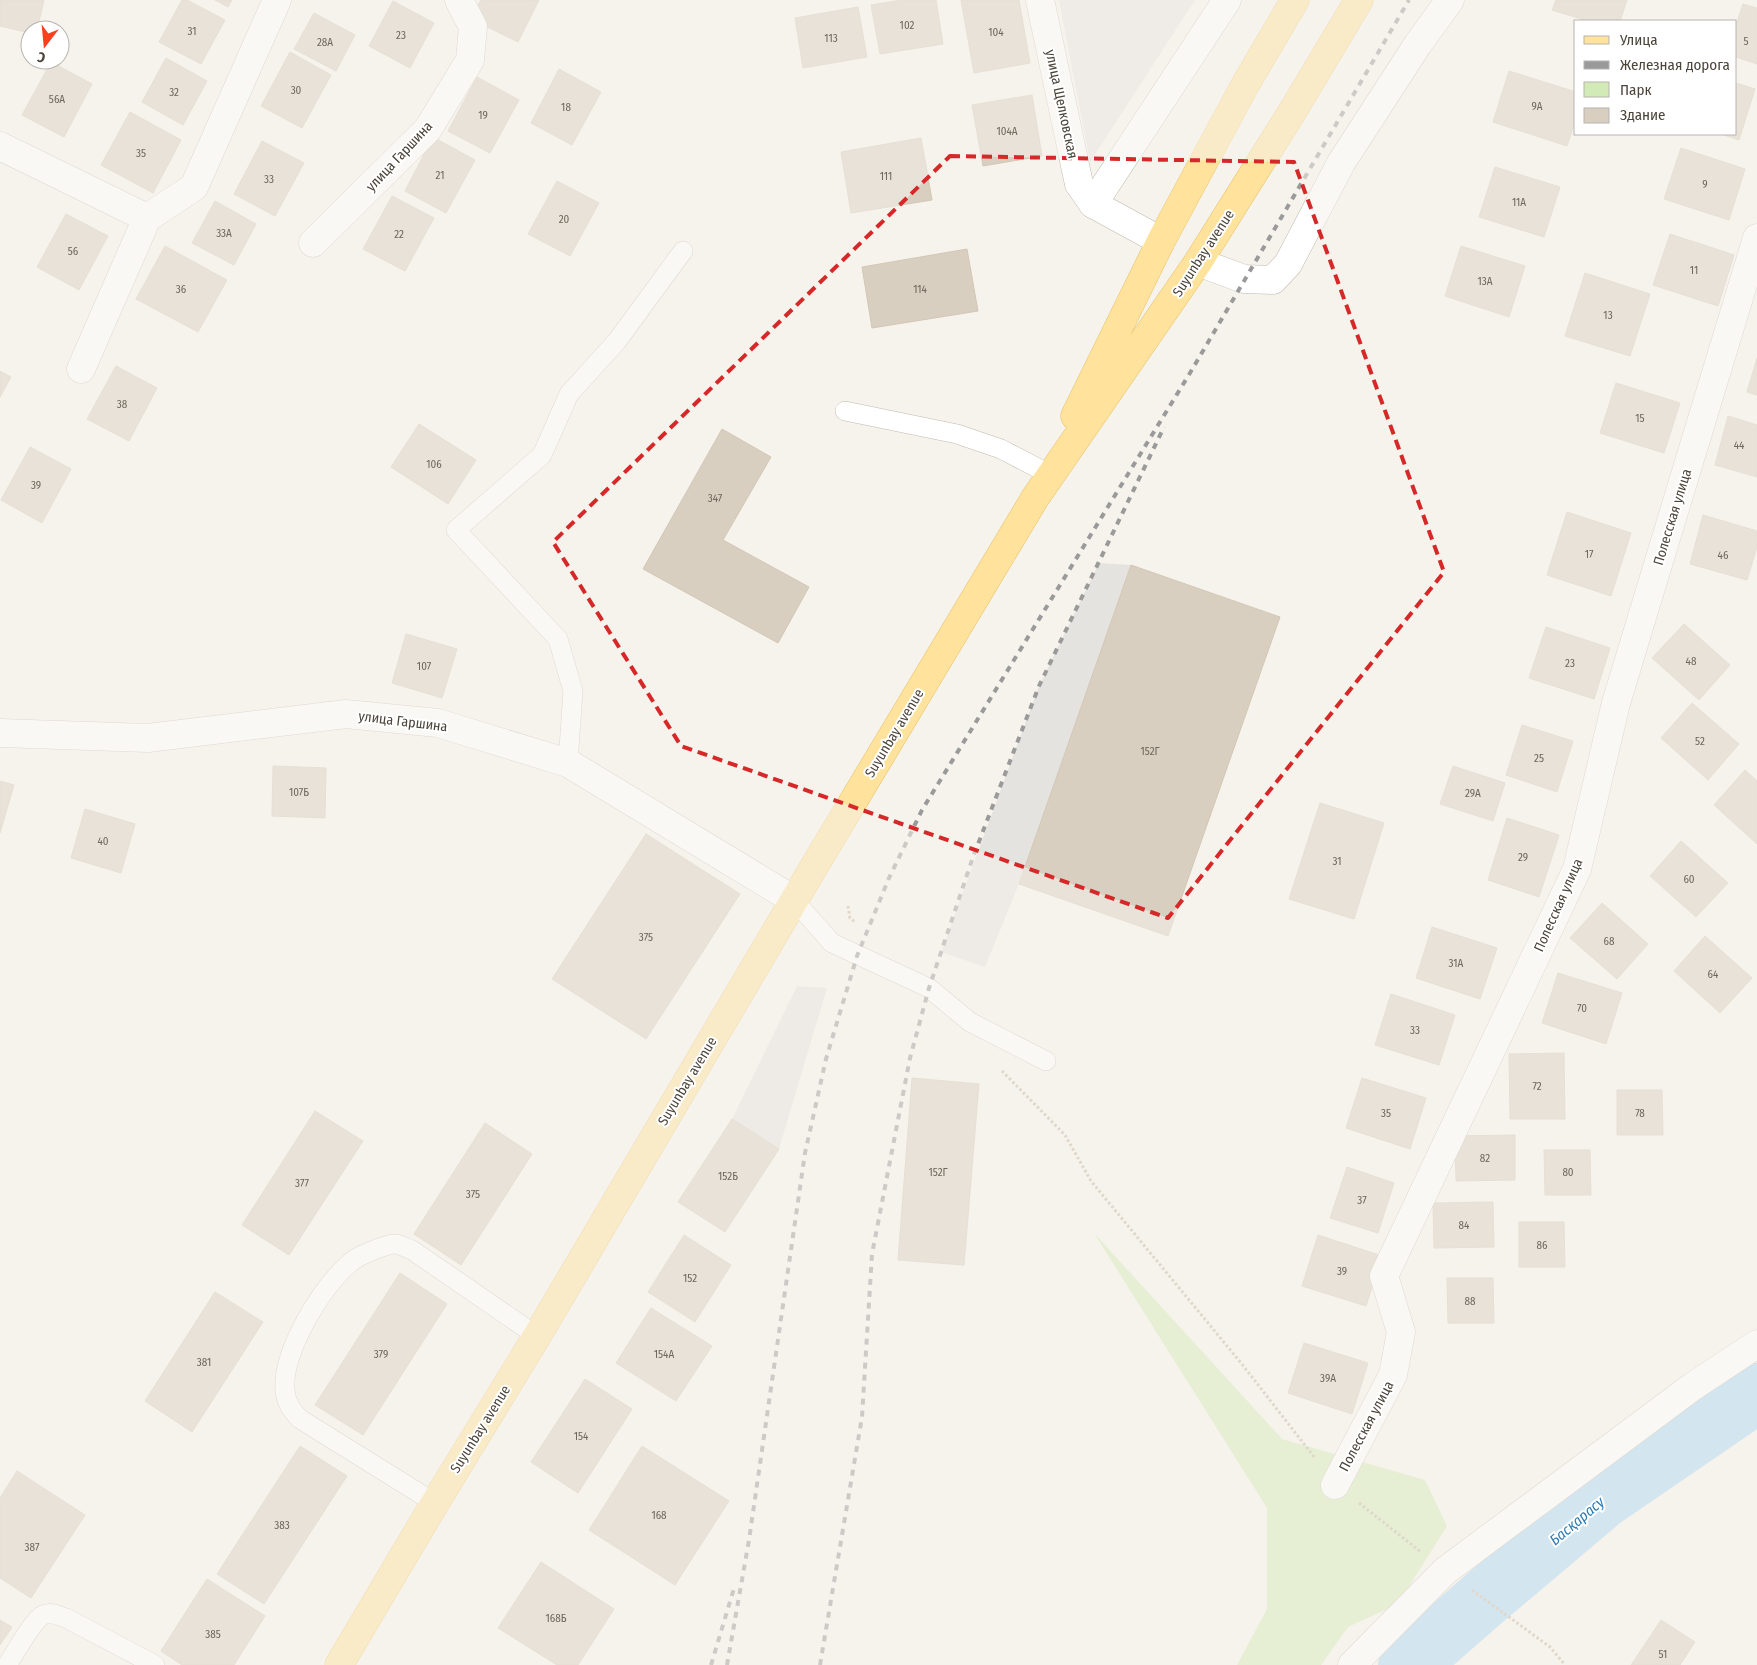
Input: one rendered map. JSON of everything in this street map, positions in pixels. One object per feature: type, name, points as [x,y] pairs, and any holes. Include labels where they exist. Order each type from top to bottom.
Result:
[{"type":"main road","name":"Suyunbay avenue","points":[[1035,498],[1161,241],[1245,84],[1295,0]]},
{"type":"main road","name":"Suyunbay avenue","points":[[339,1665],[537,1336],[794,900],[1035,498],[1198,262],[1292,112],[1359,0]]},
{"type":"street","points":[[81,369],[147,218],[194,187],[277,0]]},
{"type":"street","name":"улица Гаршина","points":[[313,243],[428,130],[470,60],[473,27],[459,0]]},
{"type":"street","name":"улица Щелковская","points":[[1040,0],[1078,184],[1094,204]]},
{"type":"street","points":[[1161,241],[1094,204],[1130,145],[1227,0]]},
{"type":"street","points":[[1198,262],[1244,279],[1273,280],[1288,264],[1341,163],[1418,44],[1450,0]]},
{"type":"street","points":[[0,146],[147,218]]},
{"type":"street","name":"Полесская улица","points":[[1335,1485],[1393,1375],[1401,1332],[1384,1276],[1577,869],[1616,703],[1757,238]]},
{"type":"street","name":"улица Гаршина","points":[[0,733],[148,738],[346,714],[438,722],[568,763],[794,900]]},
{"type":"street","points":[[1352,1665],[1446,1572],[1692,1387],[1757,1344]]},
{"type":"lane","points":[[568,763],[573,691],[558,639],[456,530],[542,455],[569,394],[617,341],[683,251]]},
{"type":"lane","points":[[845,411],[957,434],[1001,449],[1047,473]]},
{"type":"lane","points":[[794,900],[832,943],[930,988],[970,1022],[1046,1061]]},
{"type":"lane","points":[[435,1503],[300,1419],[290,1408],[285,1390],[287,1372],[297,1337],[326,1290],[349,1263],[366,1253],[394,1244],[412,1250],[537,1336]]},
{"type":"lane","points":[[7,1665],[35,1623],[43,1615],[53,1613],[155,1665]]},
{"type":"path","points":[[848,906],[850,918],[861,927]]},
{"type":"path","points":[[997,1065],[1065,1135],[1091,1181],[1241,1363],[1335,1485],[1446,1572],[1550,1647],[1565,1665]]},
{"type":"highlighted area","points":[[950,156],[1294,162],[1444,572],[1168,918],[681,746],[553,542]]},
{"type":"shaded area","points":[[1059,0],[1195,0],[1090,162]]},
{"type":"shaded area","points":[[1099,563],[1131,565],[1019,884],[985,967],[941,952],[1039,686]]},
{"type":"shaded area","points":[[797,986],[827,988],[779,1149],[732,1119]]},
{"type":"green space","points":[[1094,1233],[1282,1439],[1425,1480],[1447,1526],[1398,1604],[1348,1627],[1321,1665],[1237,1665],[1267,1609],[1267,1508]]},
{"type":"building","points":[[0,0],[44,0],[39,20],[20,20],[20,31],[0,26]]},
{"type":"building","points":[[182,0],[187,0],[225,20],[201,64],[159,42]]},
{"type":"building","points":[[215,0],[232,0],[228,7]]},
{"type":"building","points":[[481,0],[539,0],[518,42],[471,19]]},
{"type":"building","points":[[902,0],[936,0],[943,44],[880,54],[871,5]]},
{"type":"building","points":[[961,0],[1019,0],[1030,63],[974,73]]},
{"type":"building","points":[[1556,0],[1627,0],[1620,20],[1585,20],[1552,10]]},
{"type":"building","points":[[393,1],[434,23],[410,68],[369,46]]},
{"type":"building","points":[[1743,4],[1757,8],[1757,64],[1737,57],[1737,22]]},
{"type":"building","points":[[858,7],[867,57],[803,68],[795,18]]},
{"type":"building","points":[[314,13],[355,35],[336,71],[294,49]]},
{"type":"building","points":[[290,52],[331,75],[302,128],[261,106]]},
{"type":"building","points":[[166,58],[207,81],[183,125],[142,102]]},
{"type":"building","points":[[559,69],[601,92],[572,145],[531,123]]},
{"type":"building","points":[[47,70],[66,70],[92,84],[64,137],[22,115]]},
{"type":"building","points":[[1509,71],[1574,91],[1574,125],[1567,146],[1493,122]]},
{"type":"building","points":[[477,77],[519,100],[490,153],[448,131]]},
{"type":"building","points":[[1737,83],[1755,89],[1739,140],[1724,135],[1737,135]]},
{"type":"building","points":[[1032,95],[1042,156],[983,166],[972,105]]},
{"type":"building","points":[[130,112],[181,140],[153,193],[101,165]]},
{"type":"building","points":[[433,137],[475,160],[446,213],[405,191]]},
{"type":"building","points":[[921,138],[932,200],[851,213],[841,152]]},
{"type":"building","points":[[262,141],[304,163],[275,216],[234,194]]},
{"type":"building","points":[[1681,148],[1745,169],[1729,220],[1664,199]]},
{"type":"building","points":[[1495,167],[1560,187],[1544,237],[1479,217]]},
{"type":"building","points":[[557,181],[599,203],[570,256],[528,234]]},
{"type":"building","points":[[392,196],[434,218],[405,271],[363,249]]},
{"type":"building","points":[[215,201],[256,224],[234,265],[192,243]]},
{"type":"building","points":[[66,214],[108,236],[79,290],[37,267]]},
{"type":"building","points":[[1670,234],[1734,255],[1718,306],[1653,285]]},
{"type":"building","points":[[165,246],[227,280],[198,332],[136,299]]},
{"type":"building","points":[[1461,246],[1525,266],[1509,317],[1445,296]]},
{"type":"building","points":[[967,249],[978,311],[872,328],[862,267]]},
{"type":"building","points":[[1585,273],[1650,294],[1630,356],[1565,336]]},
{"type":"building","points":[[1757,358],[1757,395],[1747,392]]},
{"type":"building","points":[[116,366],[157,388],[129,441],[87,419]]},
{"type":"building","points":[[0,371],[11,377],[0,397]]},
{"type":"building","points":[[1616,383],[1680,403],[1664,453],[1600,433]]},
{"type":"building","points":[[1728,416],[1757,425],[1757,477],[1715,465]]},
{"type":"building","points":[[419,424],[476,460],[448,504],[391,467]]},
{"type":"building","points":[[722,429],[771,457],[723,540],[809,587],[778,643],[643,569]]},
{"type":"building","points":[[30,447],[71,469],[42,523],[1,500]]},
{"type":"building","points":[[1567,512],[1631,533],[1611,596],[1547,575]]},
{"type":"building","points":[[1703,515],[1757,531],[1757,547],[1747,580],[1690,564]]},
{"type":"building","points":[[1131,565],[1280,617],[1168,936],[1019,884]]},
{"type":"building","points":[[1684,624],[1730,665],[1699,700],[1652,658]]},
{"type":"building","points":[[1546,627],[1610,648],[1594,699],[1529,678]]},
{"type":"building","points":[[406,634],[457,649],[442,698],[392,683]]},
{"type":"building","points":[[1692,703],[1739,744],[1708,780],[1661,738]]},
{"type":"building","points":[[1522,725],[1573,741],[1557,792],[1506,775]]},
{"type":"building","points":[[273,766],[326,768],[325,818],[272,816]]},
{"type":"building","points":[[1453,766],[1505,783],[1493,821],[1440,804]]},
{"type":"building","points":[[1745,770],[1757,781],[1757,844],[1714,805]]},
{"type":"building","points":[[0,781],[14,785],[0,833]]},
{"type":"building","points":[[1320,803],[1384,823],[1354,919],[1289,899]]},
{"type":"building","points":[[85,809],[135,824],[121,873],[71,858]]},
{"type":"building","points":[[1507,818],[1559,835],[1539,897],[1488,880]]},
{"type":"building","points":[[646,834],[740,894],[646,1039],[552,979]]},
{"type":"building","points":[[1681,841],[1728,883],[1696,917],[1650,876]]},
{"type":"building","points":[[1602,903],[1648,944],[1617,979],[1570,938]]},
{"type":"building","points":[[1432,927],[1497,948],[1480,999],[1416,978]]},
{"type":"building","points":[[1705,936],[1752,978],[1720,1013],[1674,971]]},
{"type":"building","points":[[1558,973],[1622,993],[1606,1044],[1542,1023]]},
{"type":"building","points":[[1391,994],[1455,1015],[1439,1065],[1375,1045]]},
{"type":"building","points":[[1564,1053],[1565,1119],[1510,1119],[1509,1054]]},
{"type":"building","points":[[912,1078],[979,1084],[964,1265],[898,1260]]},
{"type":"building","points":[[1362,1078],[1426,1098],[1410,1149],[1346,1128]]},
{"type":"building","points":[[1617,1090],[1662,1090],[1663,1135],[1617,1135]]},
{"type":"building","points":[[315,1111],[363,1141],[289,1255],[242,1225]]},
{"type":"building","points":[[732,1119],[779,1149],[725,1232],[678,1202]]},
{"type":"building","points":[[485,1123],[532,1154],[461,1265],[414,1234]]},
{"type":"building","points":[[1515,1135],[1515,1180],[1456,1181],[1455,1136]]},
{"type":"building","points":[[1544,1150],[1590,1150],[1591,1195],[1545,1195]]},
{"type":"building","points":[[1347,1167],[1394,1183],[1378,1233],[1330,1218]]},
{"type":"building","points":[[1493,1202],[1494,1247],[1434,1248],[1433,1203]]},
{"type":"building","points":[[1519,1222],[1564,1222],[1565,1267],[1519,1267]]},
{"type":"building","points":[[684,1235],[731,1265],[695,1322],[648,1292]]},
{"type":"building","points":[[1318,1235],[1382,1256],[1366,1306],[1302,1286]]},
{"type":"building","points":[[400,1273],[447,1304],[363,1435],[315,1405]]},
{"type":"building","points":[[1447,1278],[1493,1278],[1494,1323],[1448,1323]]},
{"type":"building","points":[[215,1292],[263,1322],[192,1432],[145,1401]]},
{"type":"building","points":[[651,1308],[712,1346],[676,1401],[616,1363]]},
{"type":"building","points":[[1304,1343],[1368,1363],[1352,1414],[1288,1393]]},
{"type":"building","points":[[585,1379],[632,1409],[578,1493],[531,1462]]},
{"type":"building","points":[[300,1446],[347,1476],[264,1604],[217,1574]]},
{"type":"building","points":[[642,1446],[729,1501],[675,1585],[589,1530]]},
{"type":"building","points":[[17,1471],[85,1515],[31,1598],[0,1578],[0,1498]]},
{"type":"building","points":[[541,1562],[614,1609],[578,1665],[557,1665],[498,1628]]},
{"type":"building","points":[[207,1579],[265,1616],[234,1665],[182,1665],[161,1651]]},
{"type":"building","points":[[0,1620],[12,1627],[0,1645]]},
{"type":"building","points":[[1661,1620],[1695,1642],[1680,1665],[1631,1665]]},
{"type":"waterway","name":"Басқарасу","points":[[1408,1665],[1602,1499],[1757,1393]]},
{"type":"railway","points":[[727,1665],[749,1540],[805,1153],[826,1059],[857,956],[889,878],[922,810],[1190,373],[1409,0]]},
{"type":"railway","points":[[820,1665],[862,1417],[872,1254],[910,1058],[929,988],[973,857],[1039,686],[1164,427]]},
{"type":"railway","points":[[711,1665],[735,1585]]}]
